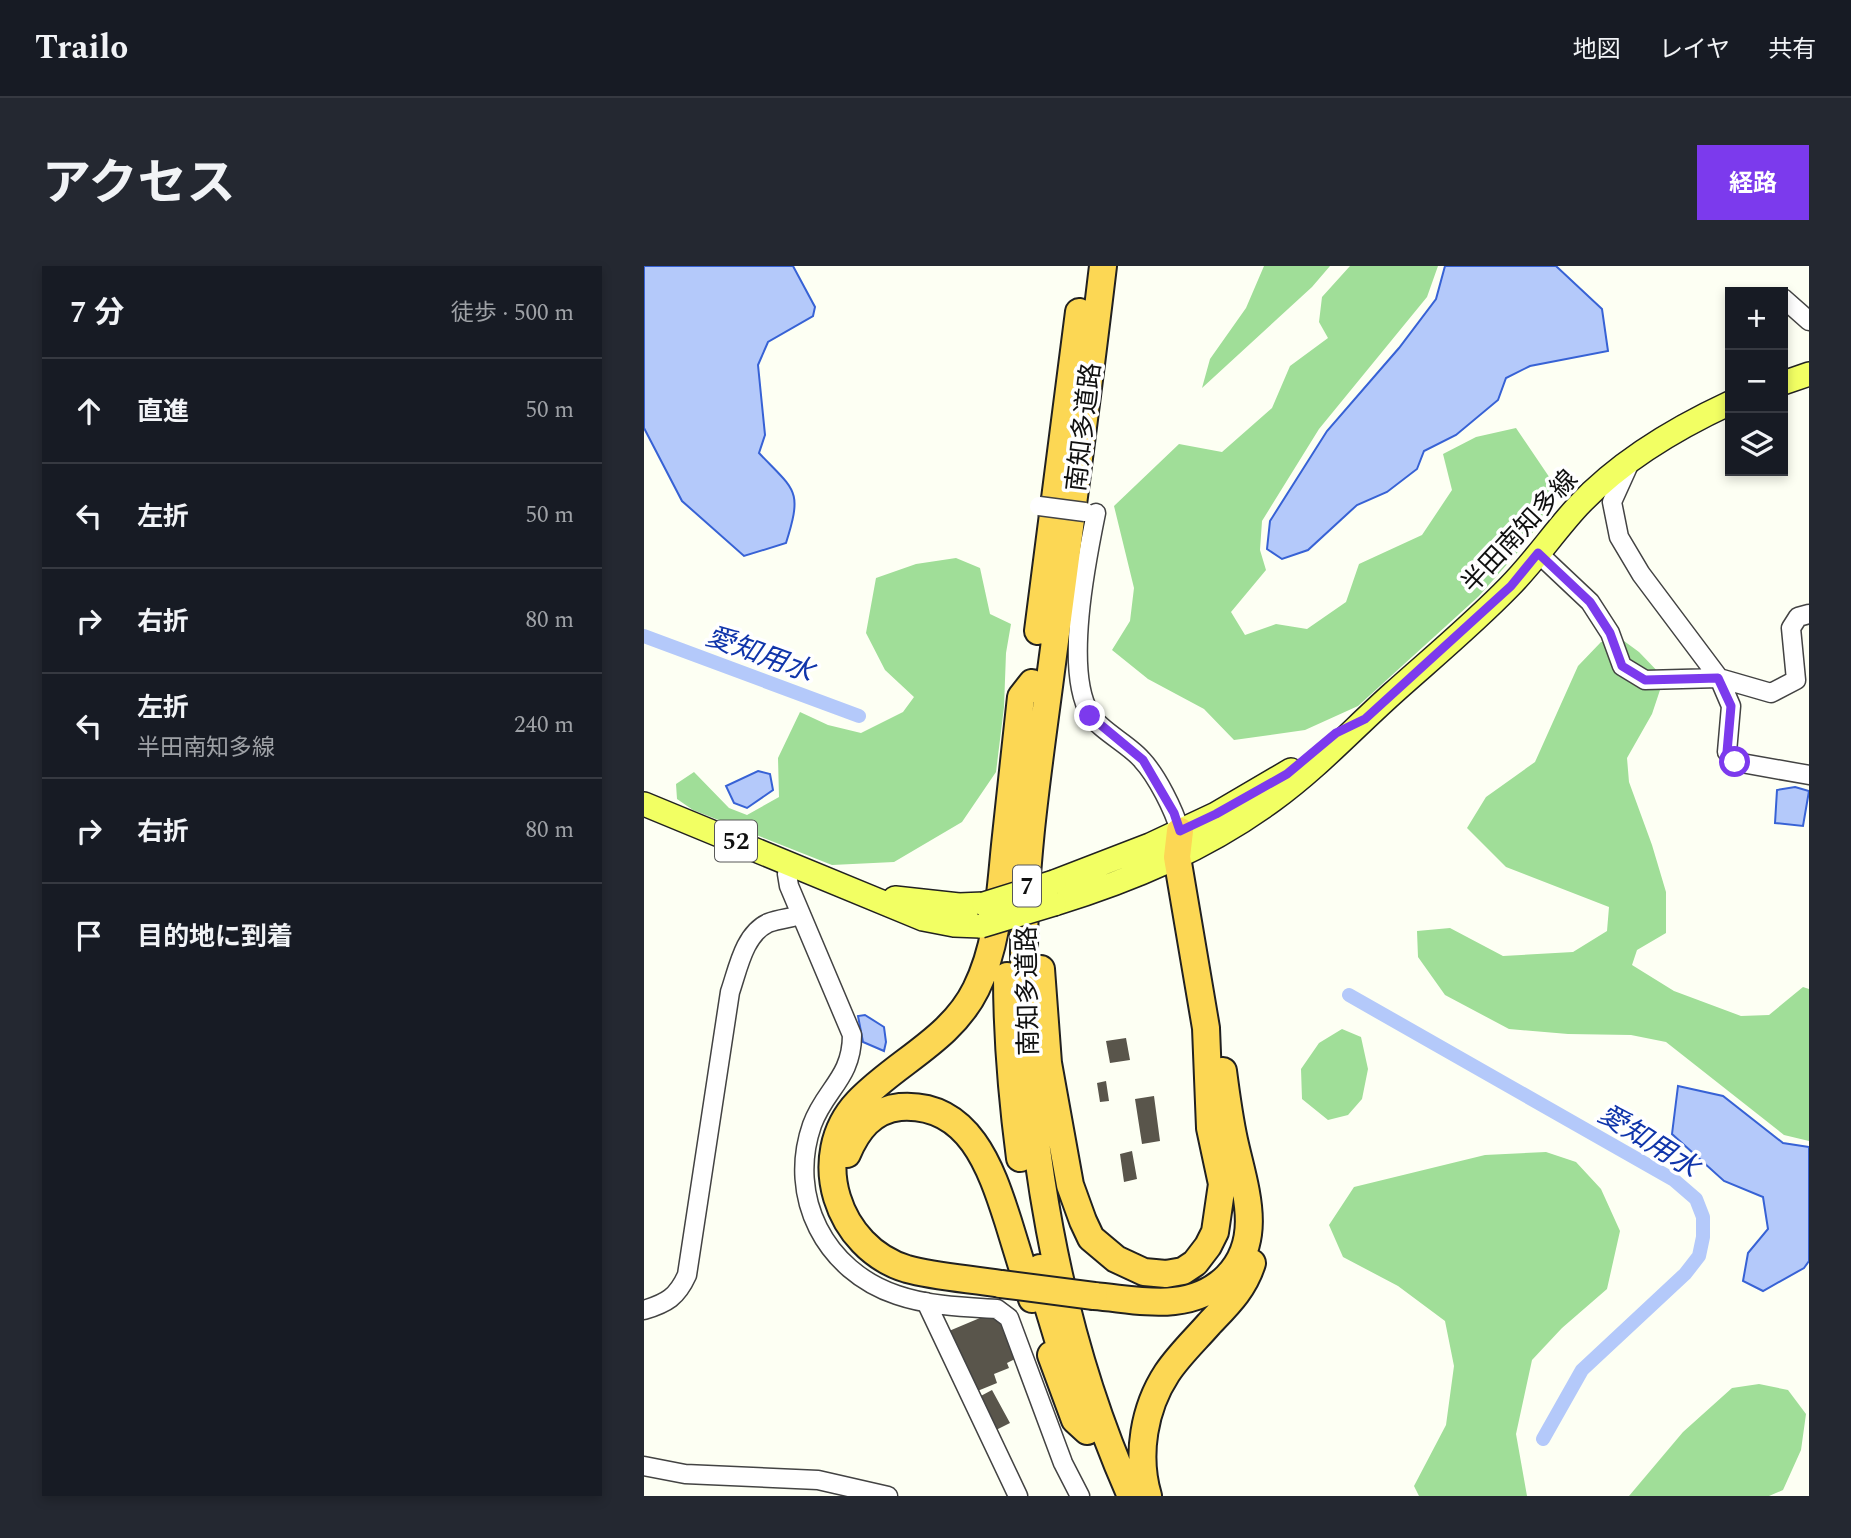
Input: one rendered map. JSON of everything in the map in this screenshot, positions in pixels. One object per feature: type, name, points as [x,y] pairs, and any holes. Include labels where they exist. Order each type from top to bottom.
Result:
[{"type":"highway","name":"南知多道路","points":[[1084,266],[1032,683],[1008,934],[1007,1015],[1013,1105],[1024,1187],[1047,1303],[1087,1431],[1112,1496]]},
{"type":"highway","name":"南知多道路","points":[[1103,266],[1031,834],[1024,949],[1025,1009],[1031,1103],[1041,1184],[1055,1259],[1077,1343],[1118,1466],[1131,1496]]},
{"type":"highway","points":[[1032,683],[1021,697],[1002,884],[992,953],[982,977],[959,1017],[946,1031],[889,1074],[847,1115],[835,1145],[831,1165],[832,1185],[838,1205],[847,1222],[864,1242],[886,1259],[907,1269],[1094,1292],[1147,1293],[1193,1282],[1208,1273],[1226,1246],[1231,1228],[1233,1183]]},
{"type":"highway","points":[[1031,834],[1040,849],[1039,944],[1048,1063],[1070,1185],[1091,1238],[1116,1259],[1144,1272],[1166,1274],[1183,1271],[1195,1263],[1208,1246],[1233,1183]]},
{"type":"highway","points":[[1148,1496],[1144,1485],[1142,1448],[1146,1418],[1157,1390],[1176,1362],[1228,1305],[1244,1282],[1257,1246],[1259,1216],[1233,1183],[1210,1128],[1206,1028],[1183,846]]},
{"type":"highway","points":[[1002,1279],[921,1262],[890,1249],[870,1232],[852,1207],[844,1170],[854,1137],[864,1124],[879,1113],[914,1106],[937,1111],[954,1122],[979,1149],[995,1180],[1045,1340],[1075,1420],[1087,1431]]},
{"type":"main road","points":[[1788,381],[1809,374]]},
{"type":"main road","name":"半田南知多線","points":[[644,804],[923,919],[954,925],[1054,893],[1133,878],[1183,846],[1216,814],[1287,774],[1336,733],[1365,719],[1511,586],[1595,488],[1632,457],[1725,405]]},
{"type":"street","points":[[1788,303],[1809,321]]},
{"type":"street","points":[[1632,457],[1612,502],[1619,537],[1641,574],[1718,678],[1731,706],[1727,752],[1735,762],[1809,775]]},
{"type":"street","points":[[1039,506],[1091,513],[1082,583],[1079,653],[1081,689],[1090,716],[1143,760],[1174,813],[1183,846]]},
{"type":"street","points":[[1538,553],[1590,602],[1610,633],[1622,666],[1645,680],[1718,678],[1772,693],[1796,680],[1791,628],[1798,617],[1809,614]]},
{"type":"street","points":[[790,863],[787,874],[789,886],[852,1035],[850,1061],[814,1119],[808,1142],[804,1171],[809,1209],[823,1240],[841,1262],[882,1289],[926,1302],[997,1309],[1009,1318],[1063,1463],[1080,1496]]},
{"type":"street","points":[[644,1310],[660,1305],[680,1292],[687,1275],[730,992],[744,950],[766,924],[801,915]]},
{"type":"street","points":[[926,1302],[1018,1496]]},
{"type":"street","points":[[644,1466],[780,1487],[818,1480],[888,1496]]},
{"type":"green space","points":[[1264,266],[1330,266],[1312,287],[1202,388],[1210,359],[1246,308]]},
{"type":"green space","points":[[1350,266],[1438,266],[1427,297],[1319,429],[1262,521],[1260,550],[1266,570],[1231,612],[1245,635],[1276,624],[1307,629],[1346,602],[1359,564],[1422,535],[1452,490],[1443,454],[1476,437],[1516,428],[1560,493],[1524,545],[1479,596],[1358,706],[1305,730],[1234,740],[1204,709],[1148,679],[1112,650],[1130,621],[1134,588],[1114,506],[1179,444],[1222,452],[1272,408],[1290,366],[1328,338],[1319,322],[1322,297]]},
{"type":"green space","points":[[956,558],[980,568],[990,614],[1011,624],[996,772],[962,822],[894,862],[832,865],[693,810],[677,799],[676,784],[694,772],[729,808],[747,815],[779,797],[778,758],[800,712],[828,725],[861,733],[903,712],[914,697],[885,670],[866,633],[876,578],[916,564]]},
{"type":"green space","points":[[1624,641],[1639,652],[1664,678],[1652,714],[1627,758],[1629,782],[1666,892],[1666,933],[1637,950],[1632,965],[1674,991],[1741,1016],[1769,1015],[1803,987],[1809,989],[1809,1141],[1784,1135],[1666,1042],[1631,1035],[1509,1029],[1445,995],[1418,957],[1417,931],[1450,928],[1503,956],[1573,952],[1607,931],[1609,907],[1506,867],[1467,828],[1486,797],[1535,762],[1578,666],[1601,642]]},
{"type":"green space","points":[[1342,1029],[1361,1037],[1368,1069],[1362,1099],[1348,1115],[1328,1120],[1302,1099],[1301,1069],[1319,1043]]},
{"type":"green space","points":[[1546,1152],[1576,1162],[1601,1189],[1620,1231],[1607,1289],[1562,1328],[1532,1360],[1516,1434],[1527,1496],[1419,1496],[1414,1486],[1446,1425],[1454,1366],[1445,1321],[1398,1286],[1343,1257],[1329,1225],[1354,1187],[1485,1155]]},
{"type":"green space","points":[[1759,1384],[1788,1390],[1806,1414],[1801,1450],[1783,1490],[1769,1496],[1629,1496],[1683,1432],[1732,1388]]},
{"type":"water","points":[[644,266],[793,266],[815,307],[813,316],[768,342],[758,365],[765,435],[759,453],[788,484],[794,501],[786,543],[744,556],[682,501],[644,428]]},
{"type":"water","points":[[1445,266],[1556,266],[1602,309],[1608,351],[1530,366],[1506,378],[1498,400],[1456,435],[1424,451],[1417,469],[1387,492],[1357,505],[1308,550],[1282,559],[1267,549],[1270,521],[1327,431],[1399,348],[1436,299]]},
{"type":"water","points":[[758,771],[770,774],[773,790],[747,808],[734,803],[726,786]]},
{"type":"water","points":[[1795,787],[1809,791],[1803,826],[1775,823],[1777,790]]},
{"type":"water","points":[[865,1015],[884,1027],[884,1051],[863,1042],[858,1016]]},
{"type":"water","points":[[1678,1086],[1723,1096],[1783,1143],[1809,1147],[1809,1261],[1804,1268],[1763,1291],[1743,1281],[1748,1253],[1768,1229],[1763,1197],[1724,1181],[1672,1134]]},
{"type":"building","points":[[1126,1038],[1130,1060],[1110,1063],[1106,1041]]},
{"type":"building","points":[[1106,1081],[1109,1101],[1100,1102],[1097,1083]]},
{"type":"building","points":[[1154,1096],[1160,1141],[1142,1144],[1135,1099]]},
{"type":"building","points":[[1132,1151],[1137,1179],[1124,1182],[1120,1154]]},
{"type":"building","points":[[987,1315],[998,1318],[1015,1359],[1007,1363],[1009,1368],[994,1374],[997,1383],[975,1392],[949,1331]]},
{"type":"building","points":[[992,1390],[1010,1423],[994,1431],[977,1398]]},
{"type":"waterway","name":"愛知用水","points":[[644,636],[859,716]]},
{"type":"waterway","name":"愛知用水","points":[[1349,995],[1674,1180],[1696,1199],[1703,1217],[1699,1256],[1685,1274],[1582,1370],[1543,1439]]},
{"type":"route","points":[[1090,716],[1143,760],[1174,813],[1180,831],[1287,774],[1336,733],[1365,719],[1511,586],[1538,553],[1590,602],[1610,633],[1622,666],[1645,680],[1718,678],[1731,706],[1727,752],[1735,762]]}]
